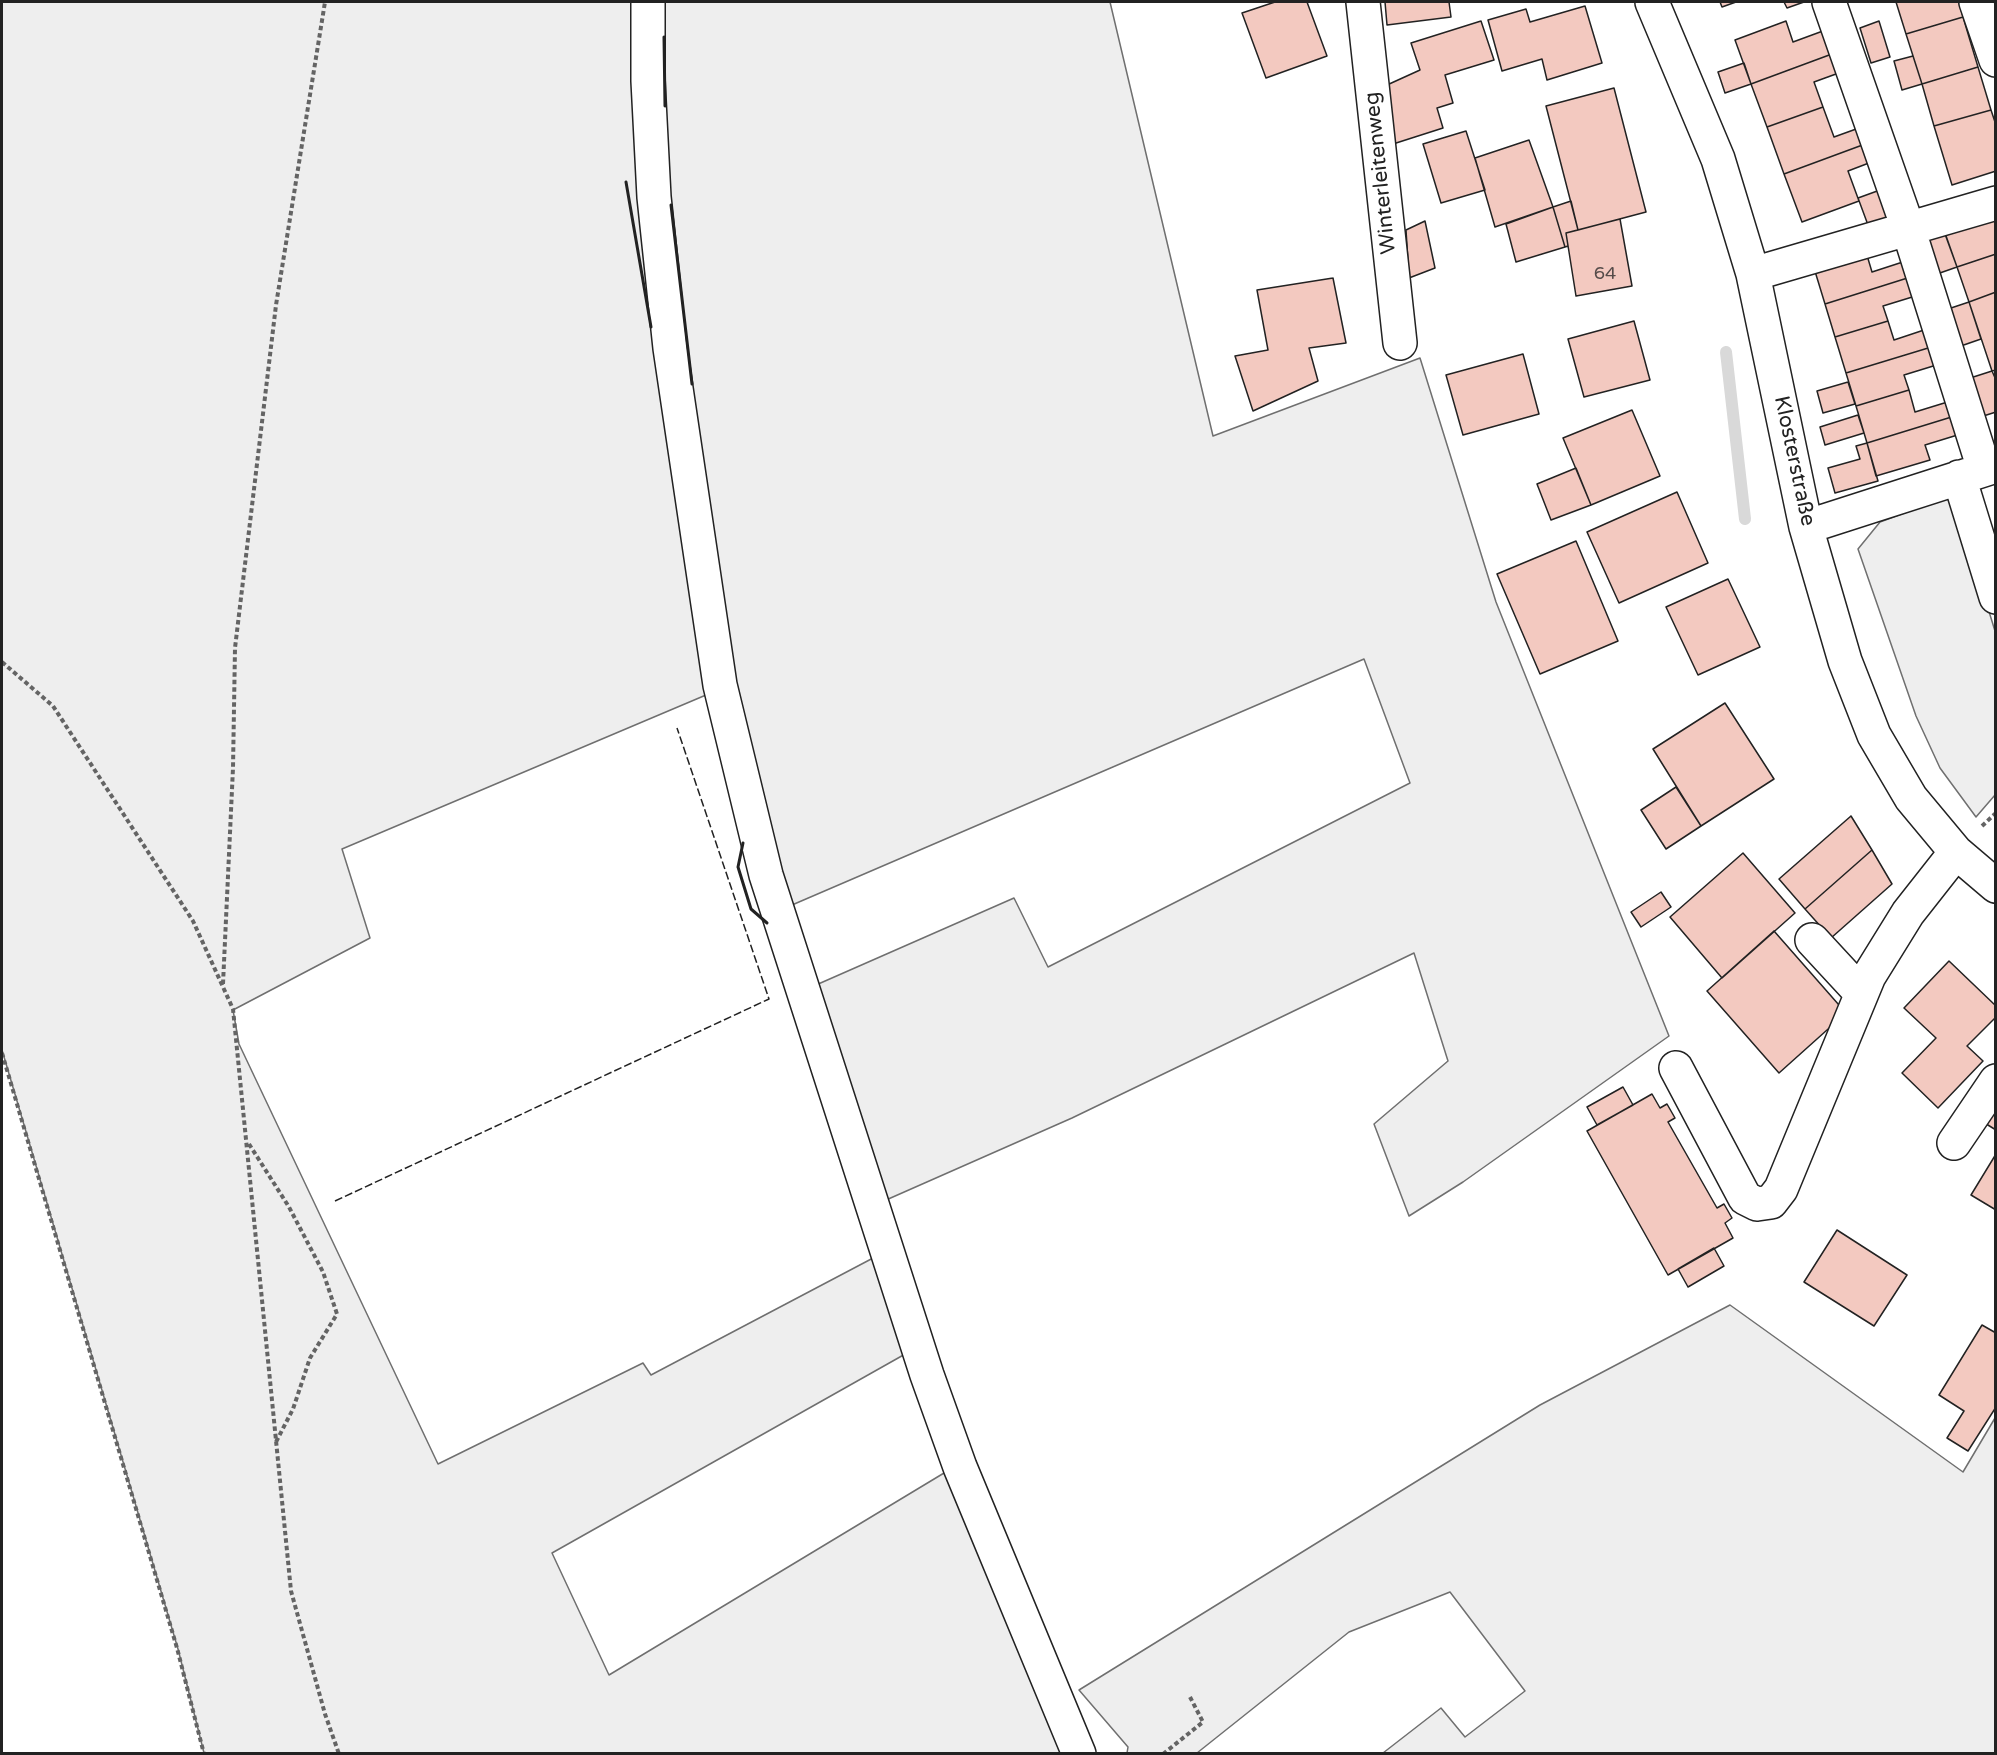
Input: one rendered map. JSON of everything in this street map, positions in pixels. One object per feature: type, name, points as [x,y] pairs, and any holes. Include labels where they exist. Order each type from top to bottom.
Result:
[{"type":"street","points":[[648,2],[648,81],[654,197],[670,348],[720,684],[766,875],[927,1375],[960,1467],[1079,1754]]},
{"type":"street","name":"Winterleitenweg","points":[[1363,2],[1400,344]]},
{"type":"street","name":"Klosterstraße","points":[[1652,2],[1718,159],[1753,274],[1806,527],[1845,661],[1874,735],[1911,798],[1956,852],[1995,886]]},
{"type":"street","points":[[1829,2],[1908,228],[1979,470],[1995,597]]},
{"type":"street","points":[[1976,2],[1995,60]]},
{"type":"street","points":[[1753,274],[1995,203]]},
{"type":"street","points":[[1806,527],[1979,470]]},
{"type":"street","points":[[1676,1068],[1745,1198],[1757,1204],[1771,1202],[1781,1189],[1869,976],[1908,913],[1956,852]]},
{"type":"street","points":[[1812,940],[1861,993]]},
{"type":"street","points":[[1954,1143],[1995,1081]]},
{"type":"path","points":[[223,984],[233,768],[235,648],[276,306],[325,2]]},
{"type":"path","points":[[2,662],[53,706],[193,921],[233,1009],[249,1143],[291,1591],[324,1714],[339,1754]]},
{"type":"path","points":[[2,1053],[177,1648],[204,1754]]},
{"type":"path","points":[[249,1143],[289,1207],[323,1272],[337,1314],[310,1358],[293,1409],[276,1443]]},
{"type":"path","points":[[1163,1754],[1203,1722],[1190,1697]]},
{"type":"shaded area","points":[[2,2],[1110,2],[1213,436],[1420,358],[1496,602],[1669,1036],[1463,1182],[1409,1216],[1374,1124],[1448,1061],[1414,953],[1072,1118],[877,1204],[816,985],[1014,898],[1048,967],[1410,783],[1364,659],[785,908],[732,684],[342,849],[370,938],[233,1010],[239,1044],[438,1464],[643,1363],[651,1375],[875,1257],[907,1353],[552,1553],[609,1675],[949,1470],[1065,1754],[204,1753],[178,1649],[2,1050]]},
{"type":"shaded area","points":[[1953,495],[1995,631],[1995,795],[1976,817],[1940,768],[1916,716],[1858,549],[1880,522]]},
{"type":"shaded area","points":[[1730,1305],[1963,1472],[1995,1418],[1995,1753],[1383,1753],[1441,1708],[1465,1737],[1525,1691],[1450,1592],[1349,1632],[1197,1753],[1127,1753],[1128,1747],[1079,1690],[1540,1405]]},
{"type":"building","points":[[1275,2],[1307,2],[1327,56],[1266,78],[1242,13]]},
{"type":"building","points":[[1385,2],[1449,2],[1451,17],[1387,25]]},
{"type":"building","points":[[1720,2],[1736,2],[1722,7]]},
{"type":"building","points":[[1784,2],[1804,2],[1787,8]]},
{"type":"building","points":[[1896,2],[1959,2],[1963,17],[1906,34]]},
{"type":"building","points":[[1585,6],[1602,63],[1547,80],[1542,59],[1502,71],[1488,20],[1526,9],[1530,22]]},
{"type":"building","points":[[1963,17],[1978,67],[1922,84],[1906,34]]},
{"type":"building","points":[[1481,21],[1494,60],[1445,75],[1453,103],[1437,108],[1443,128],[1393,144],[1387,85],[1420,70],[1411,43]]},
{"type":"building","points":[[1786,21],[1793,42],[1831,28],[1840,51],[1751,84],[1735,40]]},
{"type":"building","points":[[1879,21],[1890,57],[1871,63],[1860,28]]},
{"type":"building","points":[[1840,51],[1847,70],[1814,82],[1823,107],[1767,127],[1751,84]]},
{"type":"building","points":[[1913,56],[1922,84],[1902,90],[1894,61]]},
{"type":"building","points":[[1744,63],[1751,84],[1725,93],[1718,72]]},
{"type":"building","points":[[1978,67],[1991,110],[1934,126],[1922,84]]},
{"type":"building","points":[[1614,88],[1646,212],[1578,230],[1546,106]]},
{"type":"building","points":[[1823,107],[1834,137],[1870,124],[1876,140],[1784,174],[1767,127]]},
{"type":"building","points":[[1991,110],[1996,125],[1996,171],[1952,185],[1934,126]]},
{"type":"building","points":[[1466,131],[1485,190],[1441,203],[1423,144]]},
{"type":"building","points":[[1529,140],[1553,207],[1495,227],[1475,158]]},
{"type":"building","points":[[1876,140],[1882,158],[1848,171],[1859,201],[1802,222],[1784,174]]},
{"type":"building","points":[[1891,186],[1901,212],[1868,225],[1858,198]]},
{"type":"building","points":[[1571,201],[1578,230],[1566,233],[1568,246],[1565,247],[1553,207]]},
{"type":"building","points":[[1553,207],[1565,247],[1516,262],[1506,224]]},
{"type":"building","points":[[1996,216],[1996,254],[1957,267],[1945,233]]},
{"type":"building","points":[[1620,219],[1632,286],[1576,296],[1566,233]]},
{"type":"building","points":[[1425,221],[1435,268],[1409,278],[1406,230]]},
{"type":"building","points":[[1945,234],[1957,267],[1937,274],[1926,241]]},
{"type":"building","points":[[1866,252],[1872,272],[1912,259],[1917,275],[1825,304],[1814,268]]},
{"type":"building","points":[[1996,254],[1996,292],[1969,302],[1957,267]]},
{"type":"building","points":[[1917,275],[1922,294],[1883,306],[1888,321],[1835,337],[1825,304]]},
{"type":"building","points":[[1333,278],[1346,343],[1309,348],[1318,381],[1253,411],[1235,356],[1268,350],[1257,290]]},
{"type":"building","points":[[1996,292],[1996,370],[1992,371],[1969,302]]},
{"type":"building","points":[[1969,302],[1981,339],[1958,347],[1945,310]]},
{"type":"building","points":[[1634,321],[1650,380],[1584,397],[1568,339]]},
{"type":"building","points":[[1888,321],[1894,340],[1933,327],[1938,345],[1846,373],[1835,337]]},
{"type":"building","points":[[1938,345],[1943,363],[1904,375],[1909,390],[1856,406],[1846,373]]},
{"type":"building","points":[[1523,354],[1539,414],[1463,435],[1446,375]]},
{"type":"building","points":[[1992,371],[1996,380],[1996,412],[1977,418],[1964,380]]},
{"type":"building","points":[[1848,382],[1855,404],[1823,413],[1817,391]]},
{"type":"building","points":[[1909,390],[1915,412],[1954,400],[1958,415],[1867,443],[1856,406]]},
{"type":"building","points":[[1632,410],[1660,476],[1591,505],[1563,438]]},
{"type":"building","points":[[1858,415],[1864,433],[1825,445],[1820,427]]},
{"type":"building","points":[[1958,415],[1964,433],[1925,445],[1930,460],[1876,476],[1867,443]]},
{"type":"building","points":[[1867,443],[1878,481],[1835,493],[1828,468],[1860,459],[1856,446]]},
{"type":"building","points":[[1576,468],[1591,505],[1551,520],[1537,484]]},
{"type":"building","points":[[1677,492],[1708,563],[1619,603],[1587,532]]},
{"type":"building","points":[[1576,541],[1618,641],[1540,674],[1497,574]]},
{"type":"building","points":[[1728,579],[1760,647],[1698,675],[1666,607]]},
{"type":"building","points":[[1725,703],[1774,779],[1701,826],[1653,749]]},
{"type":"building","points":[[1676,787],[1701,826],[1666,849],[1641,810]]},
{"type":"building","points":[[1851,816],[1872,850],[1805,909],[1779,879]]},
{"type":"building","points":[[1872,850],[1892,884],[1831,938],[1805,909]]},
{"type":"building","points":[[1743,853],[1795,913],[1722,978],[1670,917]]},
{"type":"building","points":[[1661,892],[1671,907],[1641,927],[1631,912]]},
{"type":"building","points":[[1774,931],[1846,1013],[1779,1073],[1707,991]]},
{"type":"building","points":[[1949,961],[1996,1006],[1996,1017],[1967,1046],[1983,1061],[1938,1108],[1902,1073],[1936,1038],[1904,1008]]},
{"type":"building","points":[[1623,1087],[1633,1105],[1597,1125],[1587,1107]]},
{"type":"building","points":[[1652,1094],[1660,1108],[1667,1104],[1675,1118],[1668,1122],[1717,1208],[1724,1204],[1732,1218],[1725,1223],[1733,1238],[1668,1275],[1587,1131]]},
{"type":"building","points":[[1996,1103],[1996,1130],[1983,1122]]},
{"type":"building","points":[[1996,1154],[1996,1210],[1971,1195]]},
{"type":"building","points":[[1837,1230],[1907,1275],[1874,1326],[1804,1282]]},
{"type":"building","points":[[1714,1248],[1724,1266],[1688,1287],[1678,1269]]},
{"type":"building","points":[[1982,1325],[1996,1333],[1996,1407],[1968,1451],[1947,1438],[1964,1411],[1939,1395]]},
{"type":"waterway","points":[[1726,352],[1745,519]]},
{"type":"fence","points":[[335,1201],[769,999],[677,728]]},
{"type":"wall","points":[[664,37],[665,106]]},
{"type":"wall","points":[[626,182],[651,327]]},
{"type":"wall","points":[[671,205],[692,384]]},
{"type":"wall","points":[[743,843],[738,867],[751,909],[767,923]]}]
